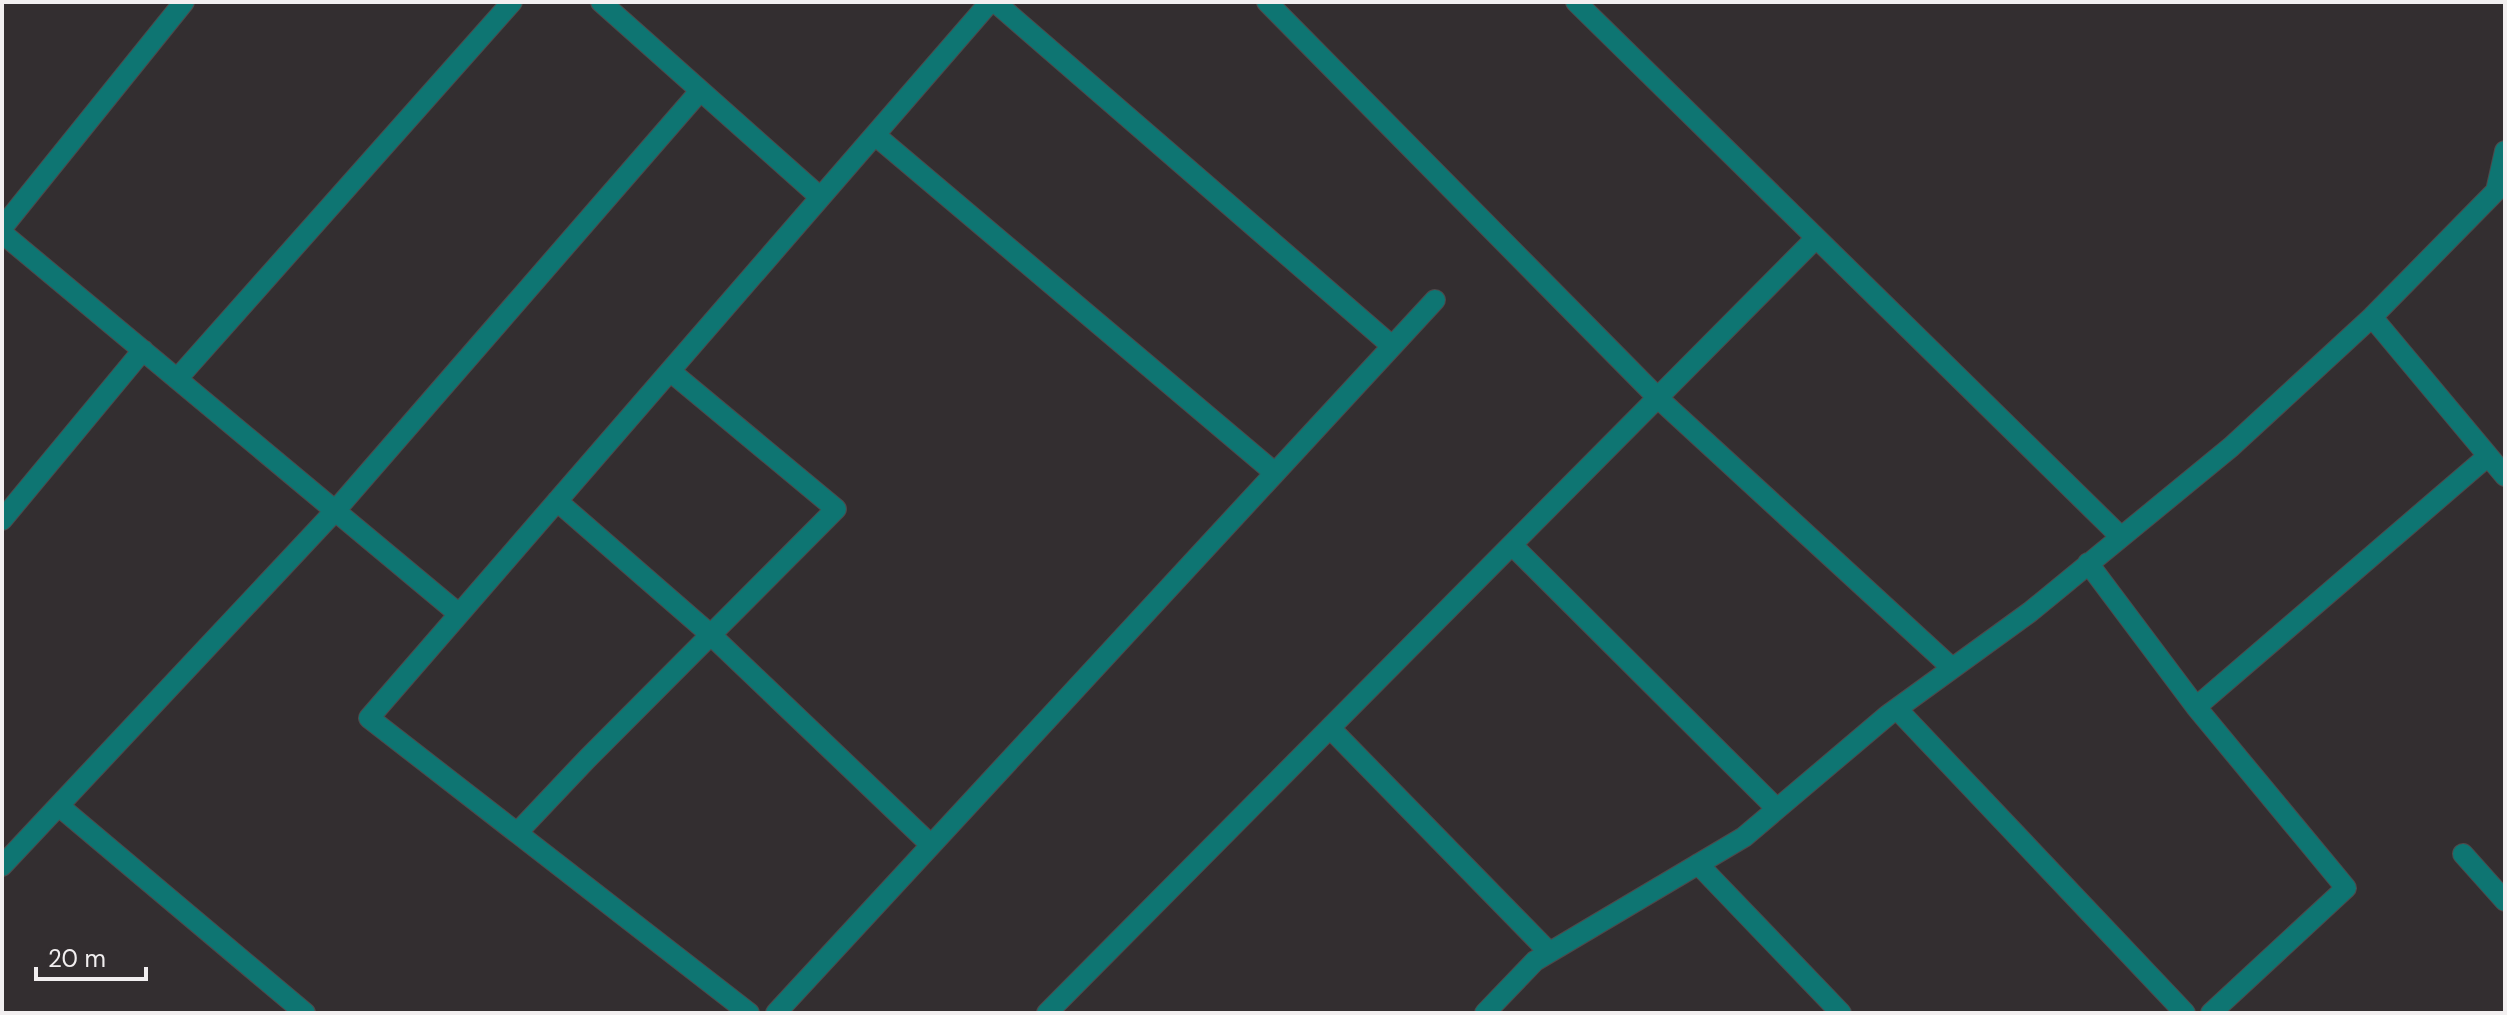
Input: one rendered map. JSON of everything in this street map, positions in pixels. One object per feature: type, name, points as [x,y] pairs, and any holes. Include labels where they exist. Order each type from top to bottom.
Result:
[{"type":"street","points":[[184,2],[2,230],[459,614]]},
{"type":"street","points":[[177,379],[512,2]]},
{"type":"street","points":[[601,2],[820,197]]},
{"type":"street","points":[[749,1013],[369,718],[993,2],[1392,346]]},
{"type":"street","points":[[1267,2],[1658,398],[1952,668]]},
{"type":"street","points":[[1576,2],[2121,537]]},
{"type":"street","points":[[2,866],[335,511],[700,91]]},
{"type":"street","points":[[875,135],[1275,473]]},
{"type":"street","points":[[1485,1013],[1535,961],[1744,837],[1897,709],[2030,612],[2231,447],[2372,317],[2496,191],[2503,166]]},
{"type":"street","points":[[1047,1013],[1816,238]]},
{"type":"street","points":[[776,1013],[1435,300]]},
{"type":"street","points":[[2372,317],[2505,476]]},
{"type":"street","points":[[2,520],[143,350]]},
{"type":"street","points":[[517,833],[755,587],[836,509],[670,371]]},
{"type":"street","points":[[2196,707],[2488,456]]},
{"type":"street","points":[[557,501],[711,635],[931,845]]},
{"type":"street","points":[[1512,545],[1777,809]]},
{"type":"street","points":[[2088,563],[2196,707],[2346,888],[2211,1013]]},
{"type":"street","points":[[1897,709],[2185,1013]]},
{"type":"street","points":[[1330,728],[1549,952]]},
{"type":"street","points":[[59,806],[305,1013]]},
{"type":"street","points":[[2463,854],[2505,901]]},
{"type":"street","points":[[1698,864],[1841,1013]]}]
